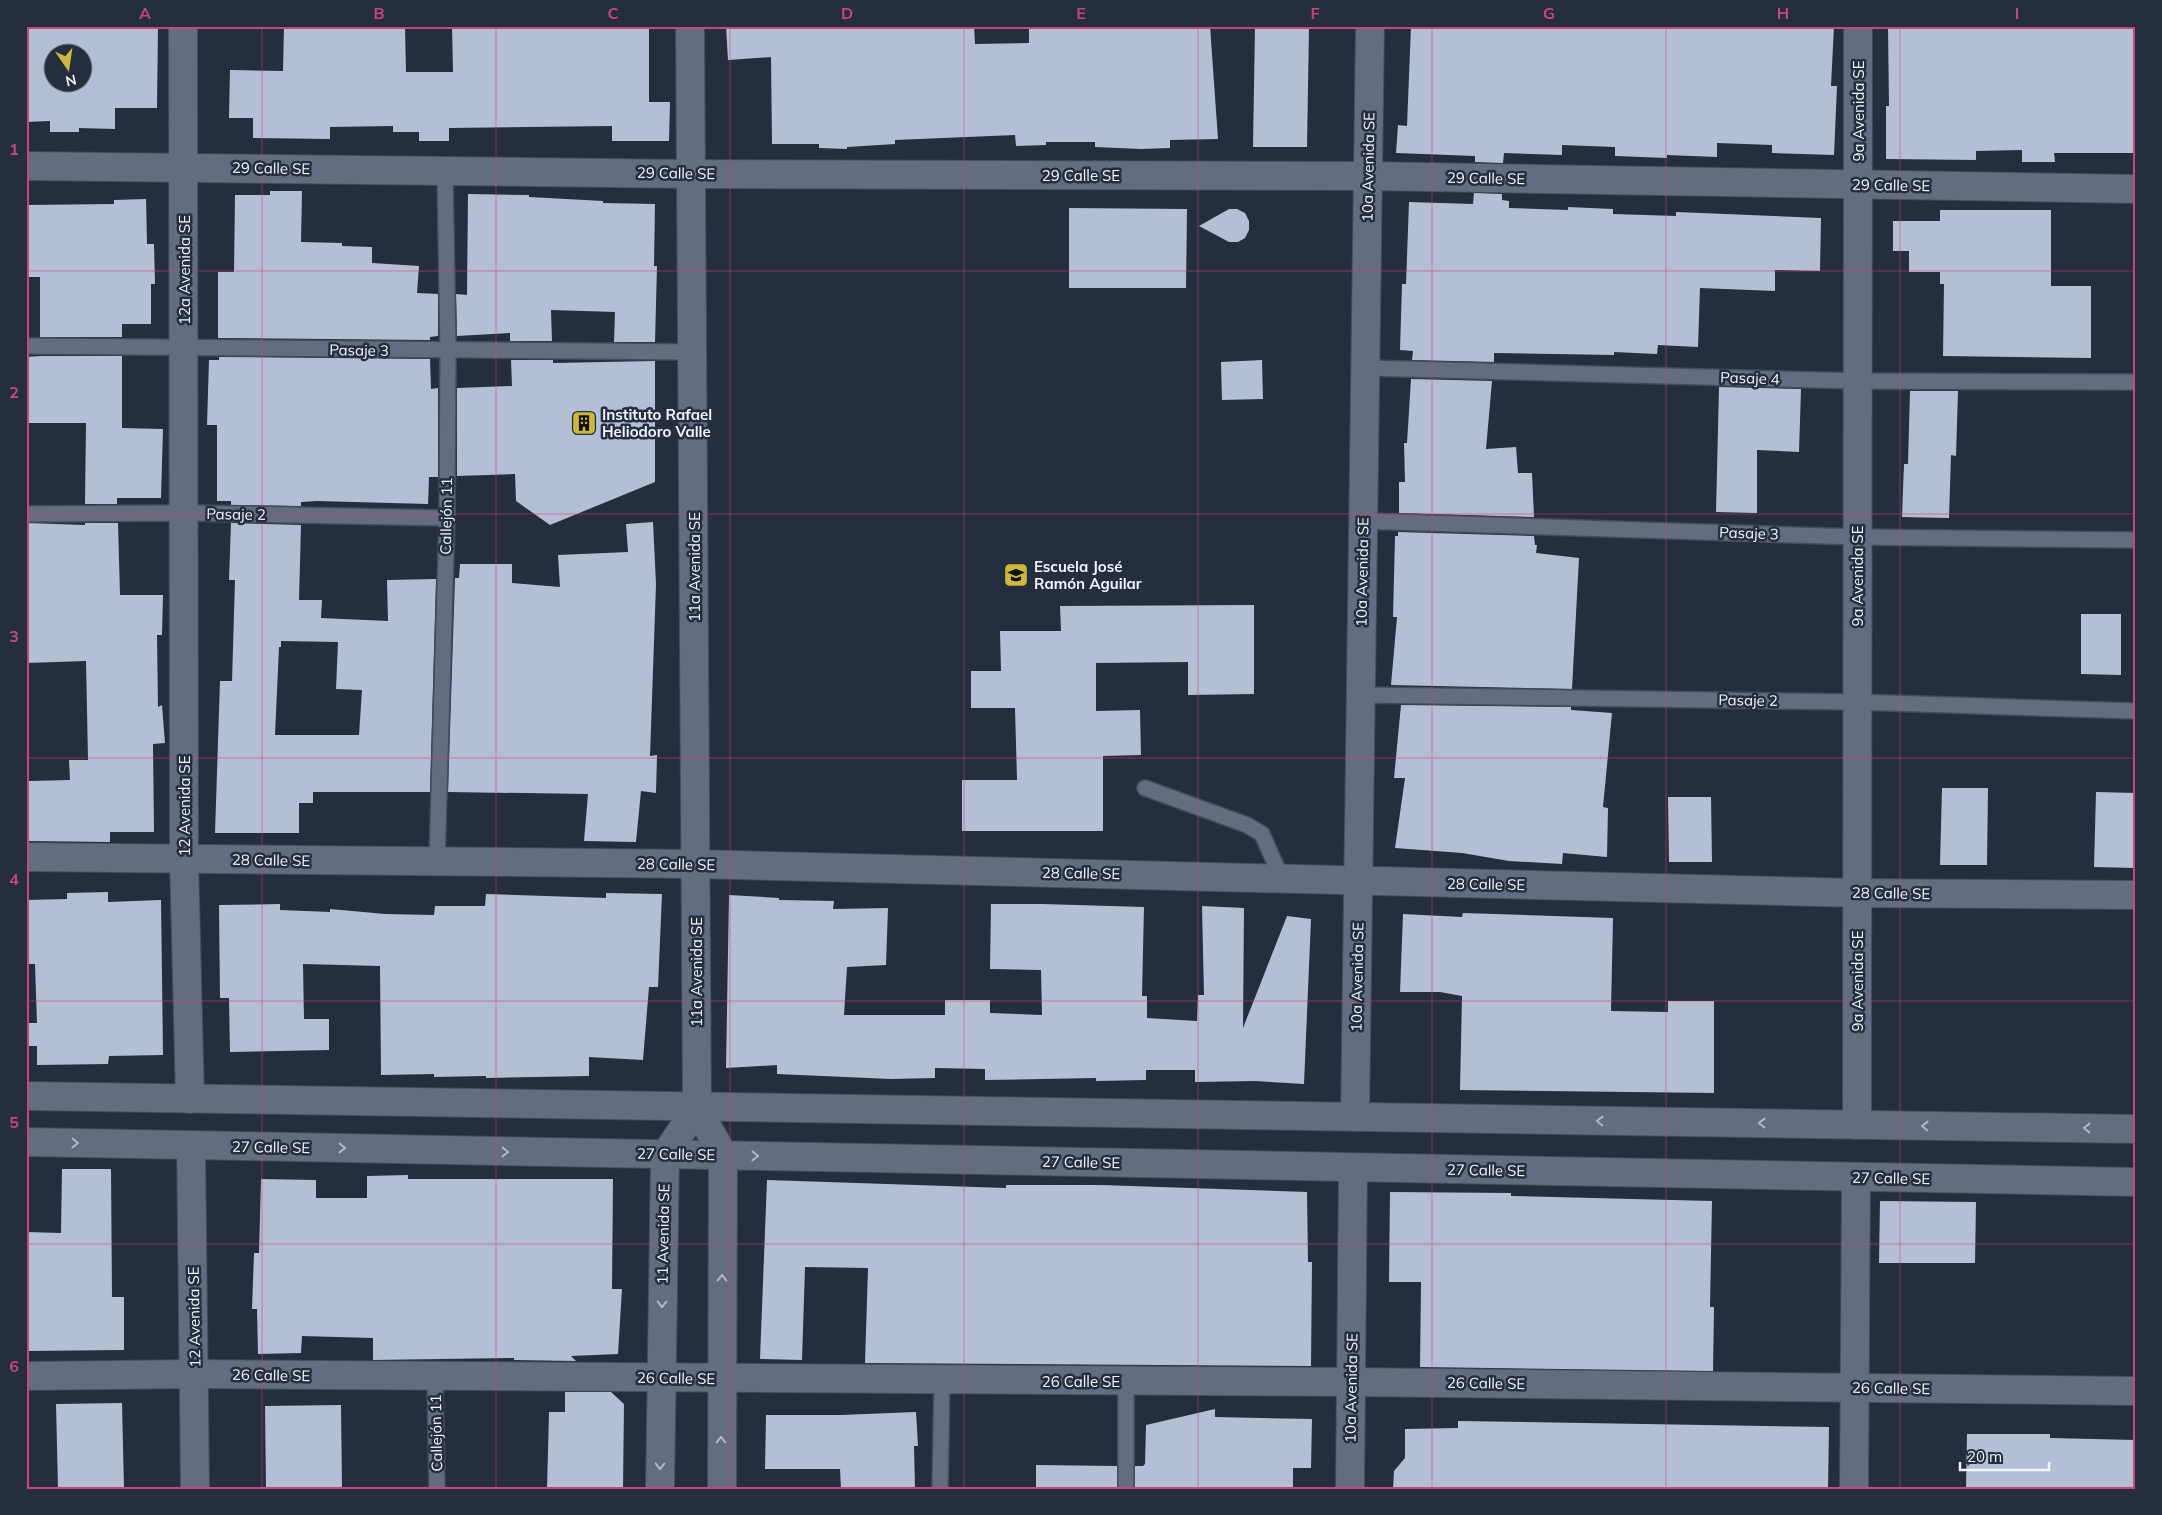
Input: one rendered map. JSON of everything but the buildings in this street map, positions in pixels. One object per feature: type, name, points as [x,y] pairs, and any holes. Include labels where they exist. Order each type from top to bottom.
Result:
[{"type":"street","name":"12a Avenida SE","points":[[184,26],[184,513]]},
{"type":"street","name":"11a Avenida SE","points":[[690,26],[697,1108]]},
{"type":"street","name":"10a Avenida SE","points":[[1355,1117],[1370,26]]},
{"type":"street","name":"9a Avenida SE","points":[[1857,1125],[1858,26]]},
{"type":"street","name":"29 Calle SE","points":[[26,166],[691,174],[1368,176],[2136,189]]},
{"type":"street","name":"12 Avenida SE","points":[[184,513],[184,858],[190,1099]]},
{"type":"street","name":"28 Calle SE","points":[[26,857],[695,864],[1281,877],[1358,881],[1857,893],[2136,895]]},
{"type":"street","points":[[26,1096],[697,1108],[2136,1129]]},
{"type":"street","points":[[664,1155],[697,1108]]},
{"type":"street","points":[[697,1108],[723,1155],[722,1489]]},
{"type":"street","name":"27 Calle SE","points":[[26,1142],[2136,1182]]},
{"type":"street","name":"12 Avenida SE","points":[[191,1146],[195,1489]]},
{"type":"street","name":"11 Avenida SE","points":[[660,1489],[664,1155]]},
{"type":"street","name":"10a Avenida SE","points":[[1350,1489],[1353,1168]]},
{"type":"street","points":[[1854,1489],[1856,1177]]},
{"type":"street","name":"26 Calle SE","points":[[26,1376],[195,1374],[661,1377],[942,1381],[1351,1382],[2136,1391]]},
{"type":"lane","name":"Callejón 11","points":[[437,862],[446,518],[448,351],[445,170]]},
{"type":"lane","name":"Pasaje 3","points":[[26,346],[692,352]]},
{"type":"lane","name":"Pasaje 4","points":[[1365,368],[1858,381],[2136,382]]},
{"type":"lane","name":"Pasaje 2","points":[[26,514],[184,513],[446,518]]},
{"type":"lane","name":"Pasaje 3","points":[[1363,521],[1857,537],[2136,540]]},
{"type":"lane","name":"Pasaje 2","points":[[1361,695],[1857,702],[2136,711]]},
{"type":"lane","points":[[1145,788],[1247,825],[1262,834],[1281,877]]},
{"type":"lane","name":"Callejón 11","points":[[436,1376],[437,1489]]},
{"type":"lane","points":[[940,1489],[942,1381]]},
{"type":"lane","points":[[1126,1381],[1126,1489]]},
{"type":"place","name":"Instituto Rafael Heliodoro Valle","points":[[584,423]]},
{"type":"place","name":"Escuela José Ramón Aguilar","points":[[1016,575]]}]
